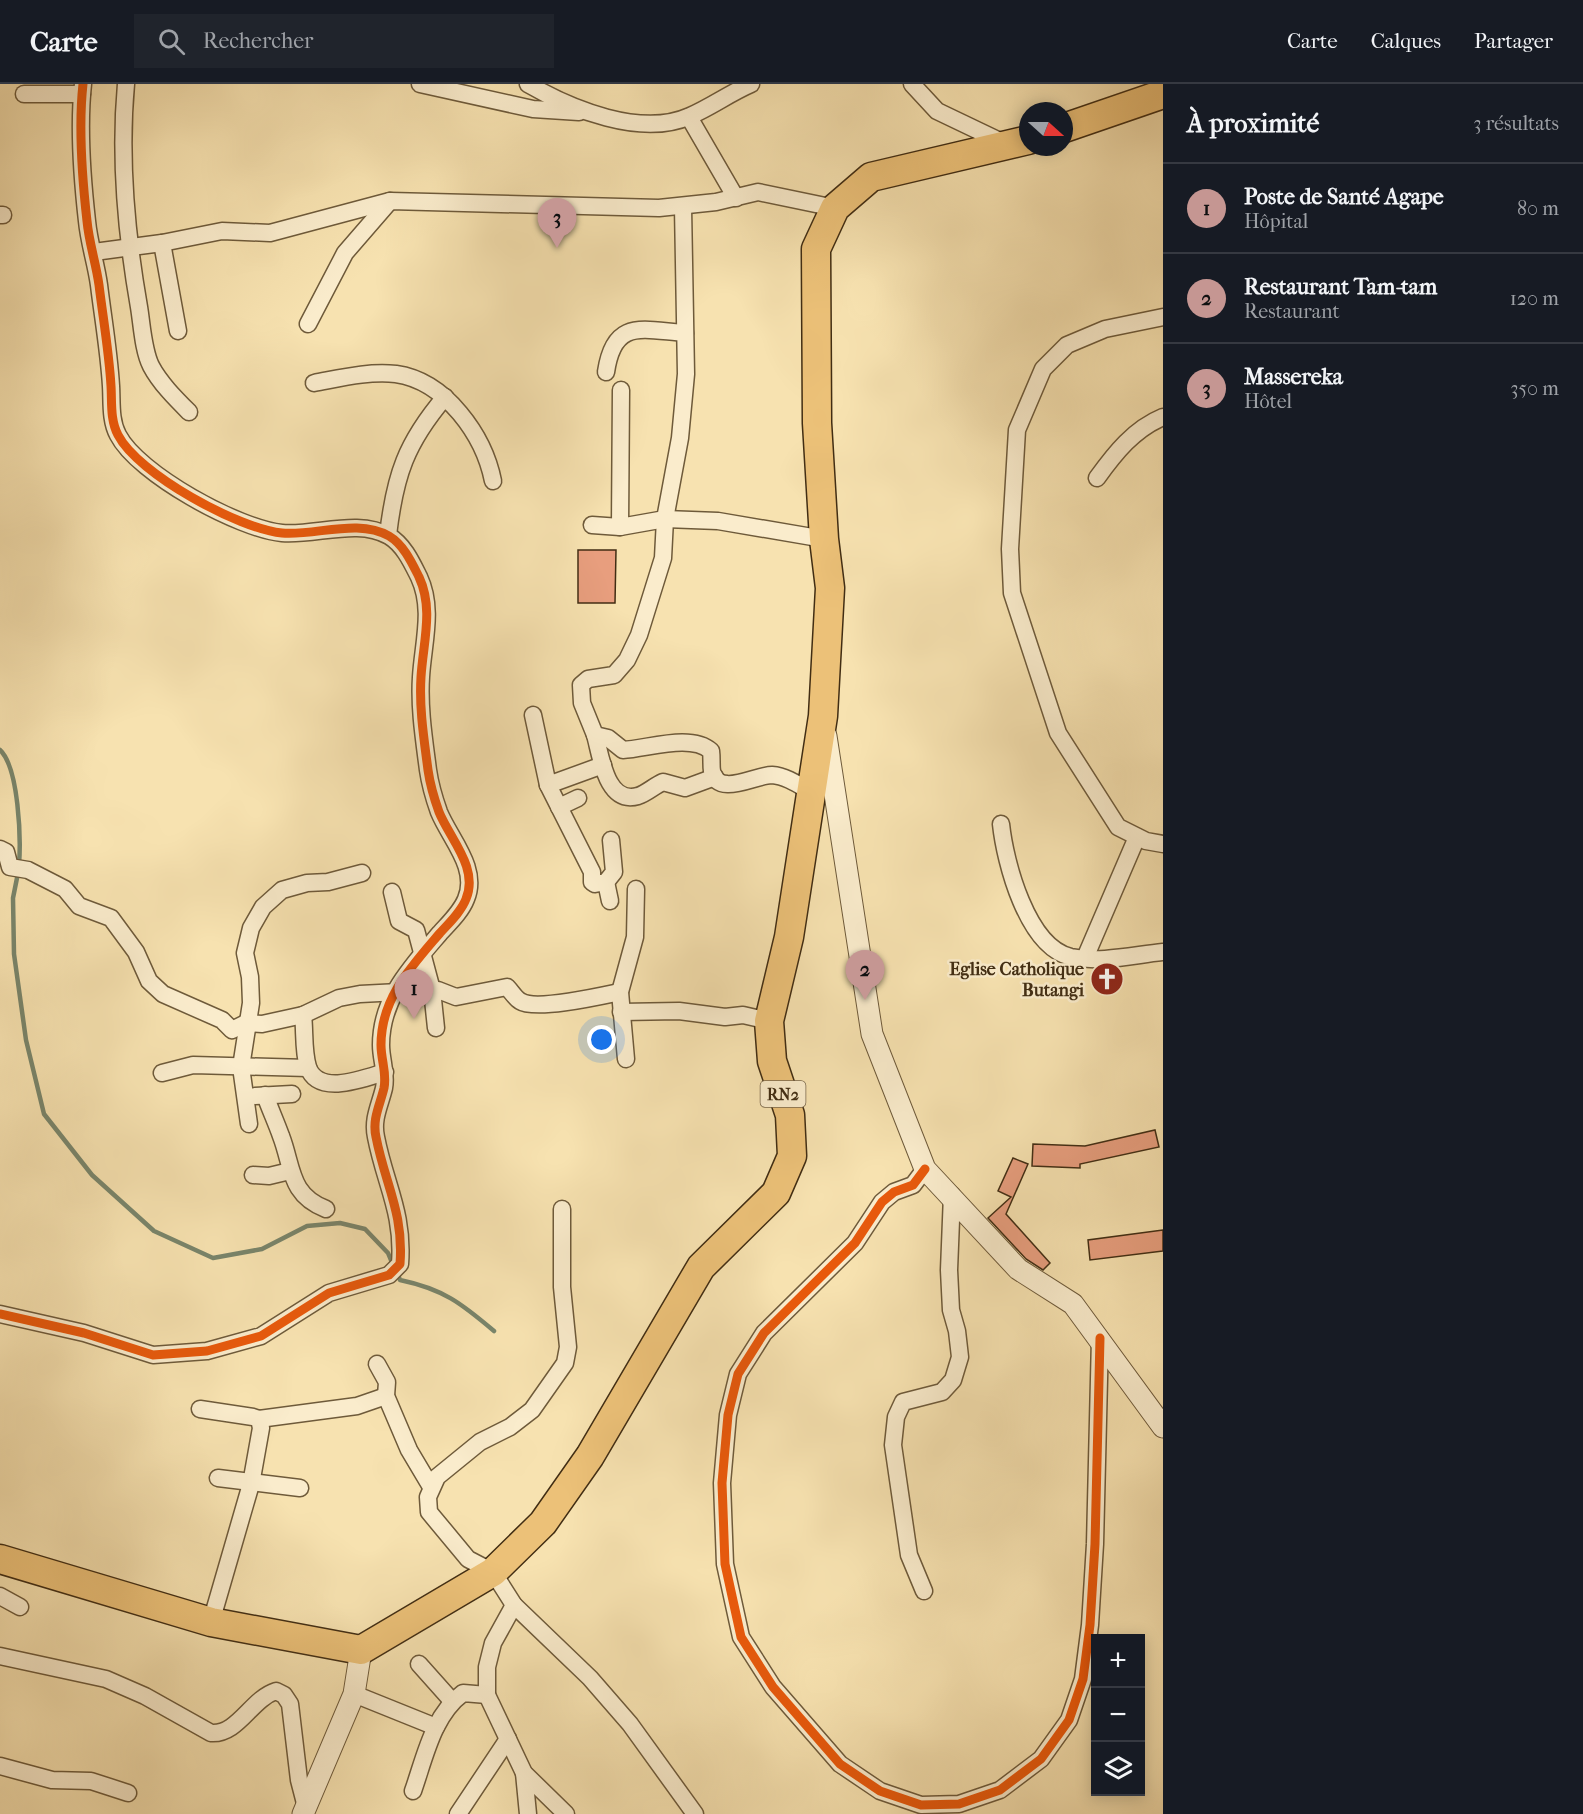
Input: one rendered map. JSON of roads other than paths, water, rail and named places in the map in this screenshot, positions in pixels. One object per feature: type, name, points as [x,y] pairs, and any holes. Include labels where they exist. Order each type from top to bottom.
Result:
[{"type":"highway","points":[[1073,125],[1163,94]]},
{"type":"highway","name":"RN2","points":[[361,1650],[493,1572],[543,1523],[590,1456],[701,1267],[776,1193],[792,1156],[790,1115],[772,1061],[769,1021],[789,937],[823,716],[830,588],[824,538],[817,423],[816,249],[836,208],[871,177],[1019,143]]},
{"type":"highway","points":[[0,1559],[211,1622],[361,1650]]},
{"type":"street","points":[[126,84],[123,175],[128,248],[150,364],[167,390],[189,412]]},
{"type":"street","points":[[420,84],[532,109],[595,113]]},
{"type":"street","points":[[528,84],[595,113],[628,124],[662,124],[689,117],[742,86]]},
{"type":"street","points":[[912,84],[938,111],[1019,143]]},
{"type":"street","points":[[0,1314],[84,1333],[153,1355],[207,1352],[261,1336],[329,1293],[395,1269],[400,1228],[393,1193],[375,1134],[376,1107],[384,1090],[385,1072],[381,1046],[383,1029],[394,990],[410,966],[458,913],[467,897],[470,880],[465,861],[440,815],[430,783],[422,719],[421,677],[427,604],[420,580],[402,548],[388,535],[367,530],[336,528],[281,533],[238,523],[167,481],[131,453],[118,435],[111,416],[111,384],[94,252],[87,226],[81,155],[83,89],[24,93]]},
{"type":"street","points":[[689,117],[736,198]]},
{"type":"street","points":[[94,252],[162,243],[222,231],[270,232],[390,201],[542,207],[682,207],[758,192],[836,208]]},
{"type":"street","points":[[308,324],[345,253],[390,201]]},
{"type":"street","points":[[682,207],[686,375],[681,428],[665,519],[663,558],[639,634],[627,660],[614,675],[588,680],[581,685],[582,703],[613,789],[622,796],[639,796],[663,782],[685,788],[715,777],[728,784],[771,775],[788,779],[811,792]]},
{"type":"street","points":[[162,243],[178,332]]},
{"type":"street","points":[[1163,317],[1105,329],[1067,345],[1043,369],[1017,429],[1010,549],[1012,593],[1059,733],[1118,827],[1137,837],[1163,844]]},
{"type":"street","points":[[606,372],[613,344],[622,333],[634,329],[685,333]]},
{"type":"street","points":[[314,383],[363,374],[398,374],[445,397],[468,423],[490,464],[493,481]]},
{"type":"street","points":[[620,527],[621,390]]},
{"type":"street","points":[[388,535],[393,494],[408,449],[445,397]]},
{"type":"street","points":[[1097,478],[1118,449],[1163,417]]},
{"type":"street","points":[[592,525],[620,527],[665,519],[718,521],[824,538]]},
{"type":"street","points":[[532,715],[548,785],[592,872],[592,882],[606,882],[611,878],[615,866],[610,840]]},
{"type":"street","points":[[823,716],[872,1034],[925,1169],[952,1195],[1018,1269],[1073,1304],[1163,1427]]},
{"type":"street","points":[[595,735],[608,738],[623,750],[647,745],[687,743],[707,747],[711,751],[715,777]]},
{"type":"street","points":[[548,785],[603,765]]},
{"type":"street","points":[[559,807],[578,798]]},
{"type":"street","points":[[1001,824],[1004,851],[1022,905],[1042,935],[1058,952],[1095,960],[1163,952]]},
{"type":"street","points":[[1085,958],[1137,837]]},
{"type":"street","points":[[0,849],[6,852],[10,867],[28,870],[65,888],[79,906],[111,918],[136,952],[149,981],[163,994],[222,1020],[232,1030],[246,1023],[262,1024],[303,1015],[339,998],[394,990],[432,990],[456,997],[507,987],[520,1001],[531,1005],[577,1001],[620,992]]},
{"type":"street","points":[[249,1124],[241,1067],[252,991],[245,953],[250,928],[263,907],[282,890],[362,873]]},
{"type":"street","points":[[606,882],[610,901]]},
{"type":"street","points":[[626,1059],[620,992],[635,937],[636,889]]},
{"type":"street","points":[[392,891],[399,921],[416,930],[432,990],[436,1028]]},
{"type":"street","points":[[621,1012],[679,1011],[725,1017],[743,1015],[769,1021]]},
{"type":"street","points":[[303,1015],[308,1068],[318,1080],[332,1083],[356,1081],[385,1072]]},
{"type":"street","points":[[162,1073],[193,1065],[308,1068]]},
{"type":"street","points":[[245,1096],[292,1094]]},
{"type":"street","points":[[265,1095],[282,1137],[290,1171],[296,1185],[312,1203],[326,1209]]},
{"type":"street","points":[[925,1169],[913,1185],[894,1192],[882,1202],[855,1243],[764,1333],[738,1374],[728,1415],[722,1483],[725,1564],[741,1636],[773,1687],[840,1764],[880,1791],[921,1805],[959,1804],[999,1790],[1041,1759],[1069,1720],[1083,1678],[1090,1625],[1095,1544],[1100,1338]]},
{"type":"street","points":[[253,1175],[268,1176],[290,1171]]},
{"type":"street","points":[[924,1591],[909,1555],[892,1445],[896,1417],[903,1402],[942,1392],[953,1380],[960,1357],[951,1310],[949,1270],[952,1195]]},
{"type":"street","points":[[561,1209],[562,1287],[568,1347],[565,1363],[532,1410],[510,1427],[480,1442],[437,1478],[431,1487],[429,1512],[468,1559],[493,1572],[514,1605],[590,1678],[630,1724],[695,1814]]},
{"type":"street","points":[[377,1364],[387,1382],[386,1396],[409,1450],[431,1487]]},
{"type":"street","points":[[200,1410],[259,1419],[357,1406],[386,1396]]},
{"type":"street","points":[[211,1622],[251,1484],[261,1428],[259,1419]]},
{"type":"street","points":[[219,1478],[251,1484],[300,1488]]},
{"type":"street","points":[[0,1596],[20,1607]]},
{"type":"street","points":[[514,1605],[493,1642],[487,1667],[487,1695],[524,1773],[528,1814]]},
{"type":"street","points":[[304,1811],[354,1694],[361,1650]]},
{"type":"street","points":[[0,1656],[106,1679],[145,1696],[211,1733],[220,1734],[228,1730],[265,1694],[276,1691],[284,1695],[290,1704],[304,1811]]},
{"type":"street","points":[[419,1664],[452,1701]]},
{"type":"street","points":[[413,1791],[436,1727],[452,1701],[463,1693],[487,1695]]},
{"type":"street","points":[[354,1694],[436,1727]]},
{"type":"street","points":[[458,1814],[508,1739]]},
{"type":"street","points":[[0,1766],[52,1780],[91,1781],[128,1794]]},
{"type":"street","points":[[524,1773],[566,1814]]},
{"type":"waterway","points":[[0,750],[6,759],[15,787],[20,839],[19,865]]},
{"type":"waterway","points":[[18,873],[13,898],[14,954],[26,1040],[44,1114],[92,1175],[154,1231],[213,1258],[262,1249],[307,1226],[340,1223],[365,1229],[388,1253],[393,1265]]},
{"type":"waterway","points":[[397,1272],[400,1280],[451,1298],[494,1331]]},
{"type":"place","name":"Massereka","points":[[557,248]]},
{"type":"place","name":"Eglise Catholique Butangi","points":[[1107,979]]},
{"type":"place","name":"Restaurant Tam-tam","points":[[865,1000]]},
{"type":"place","name":"Poste de Santé Agape","points":[[414,1019]]}]
